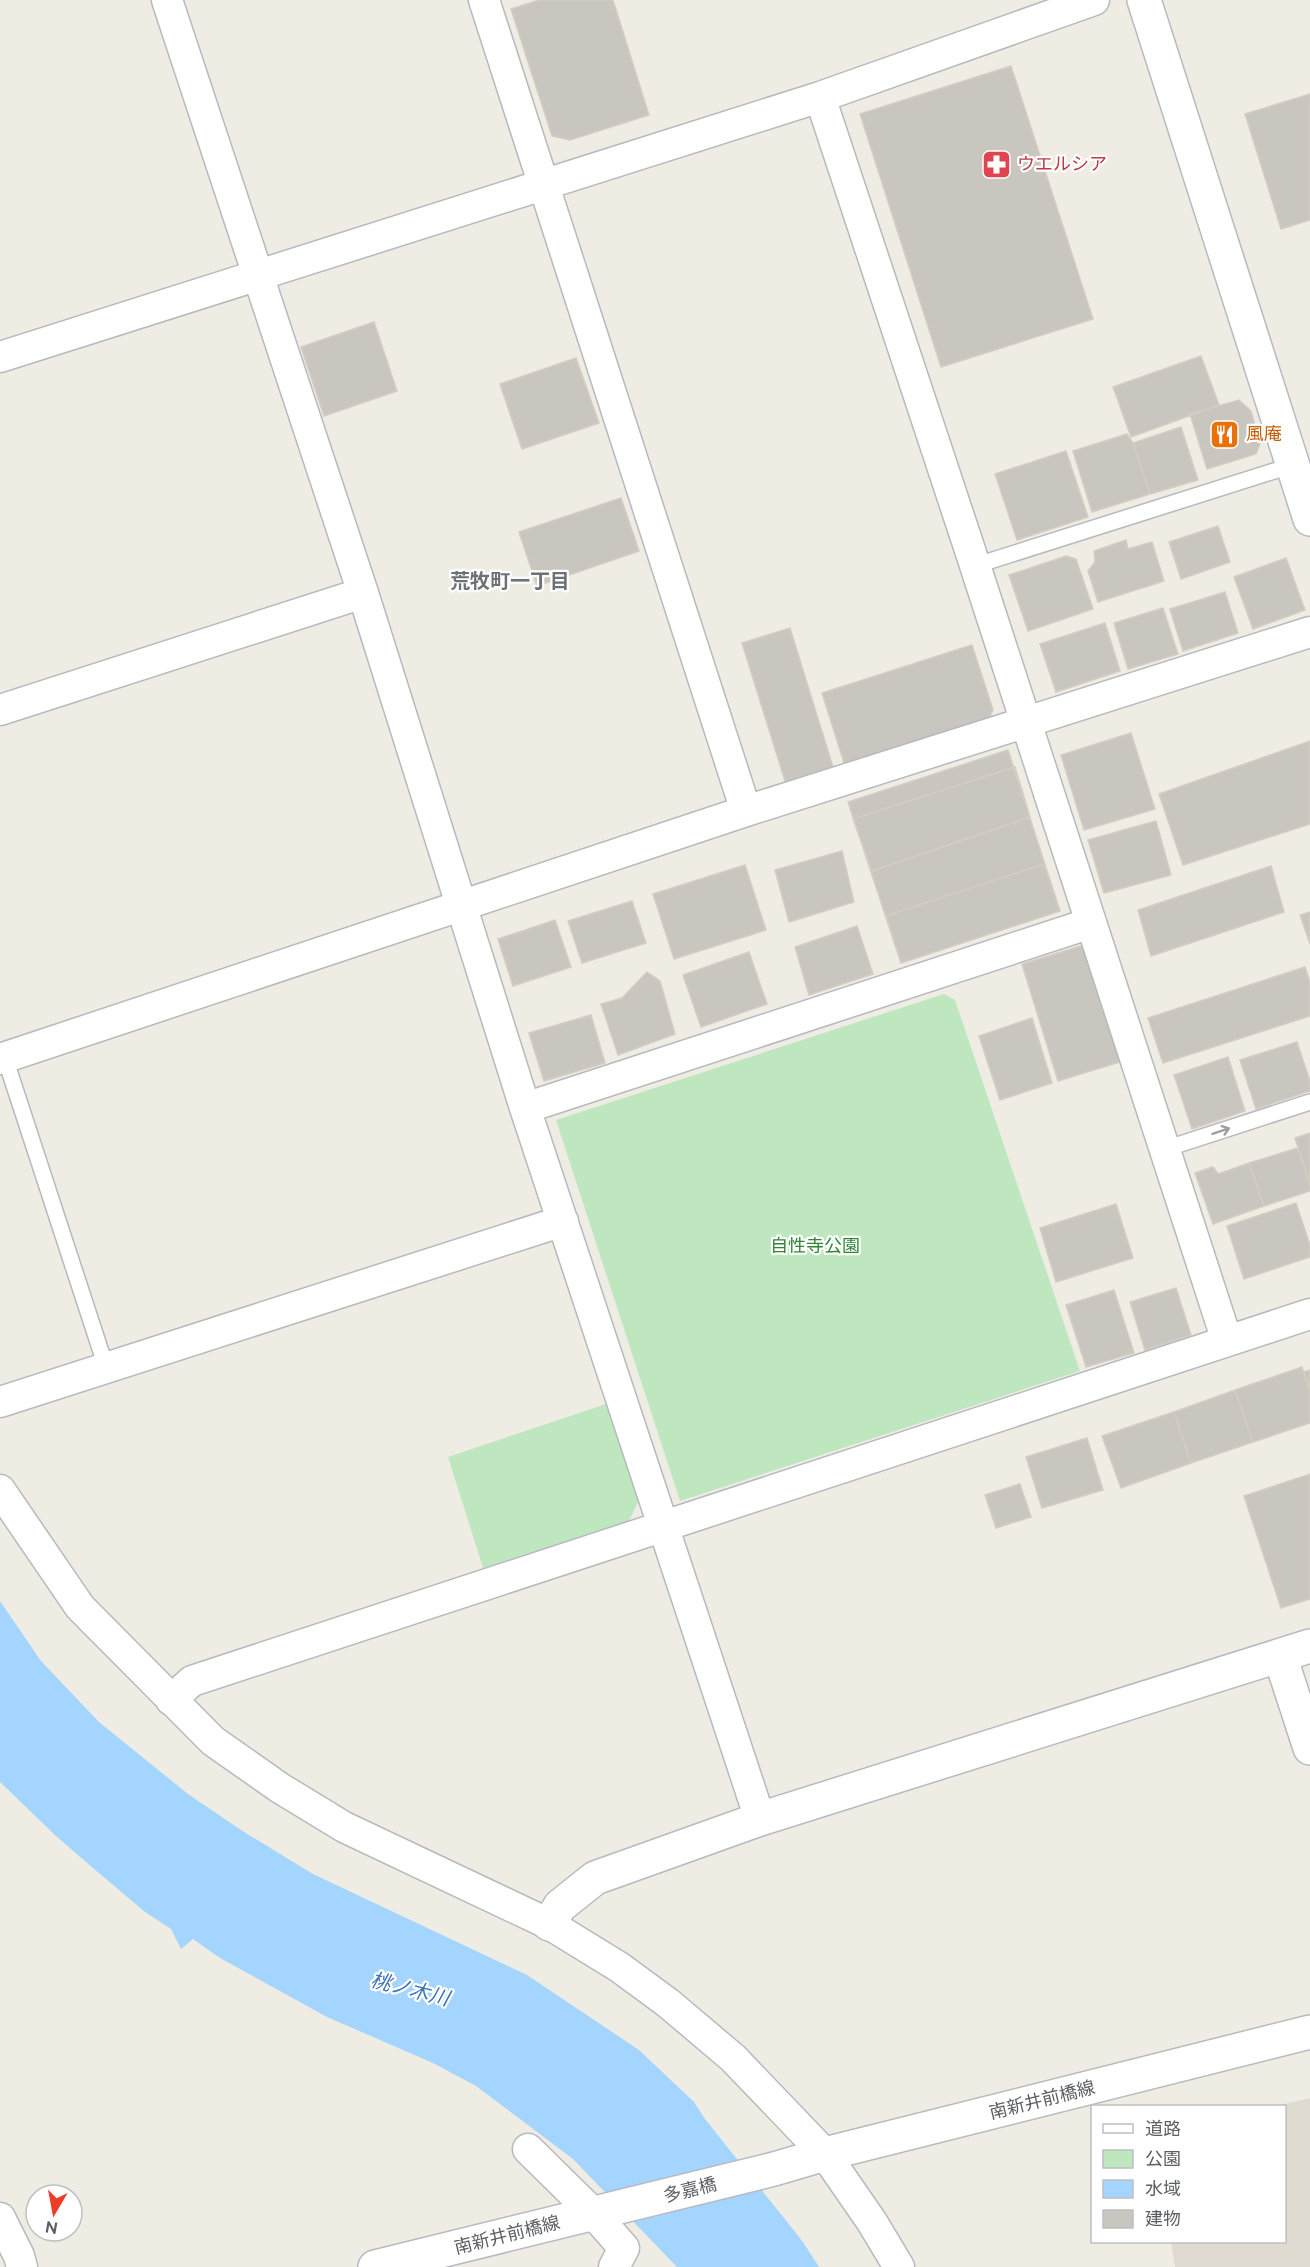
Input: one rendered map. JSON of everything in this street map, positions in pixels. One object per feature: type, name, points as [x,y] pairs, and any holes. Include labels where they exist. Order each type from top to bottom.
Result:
[{"type":"street","points":[[167,0],[363,593],[460,907],[759,1819]]},
{"type":"street","points":[[484,0],[746,811]]},
{"type":"street","points":[[0,357],[820,97],[1094,0]]},
{"type":"street","points":[[1144,0],[1310,519]]},
{"type":"street","points":[[820,97],[1227,1341]]},
{"type":"street","points":[[0,710],[363,593]]},
{"type":"street","points":[[3,1058],[746,811],[1310,632]]},
{"type":"street","points":[[525,1108],[1091,923]]},
{"type":"street","points":[[0,1402],[106,1366],[563,1221]]},
{"type":"street","points":[[171,1700],[192,1682],[1310,1314]]},
{"type":"street","points":[[0,1490],[80,1607],[213,1741],[280,1788],[344,1827],[549,1924],[619,1967],[668,2003],[734,2058],[825,2154],[872,2222],[899,2267]]},
{"type":"street","points":[[549,1924],[560,1906],[595,1878],[759,1819],[1295,1651],[1310,1748]]},
{"type":"street","name":"南新井前橋線","points":[[774,2169],[825,2154],[1310,2032]]},
{"type":"street","points":[[528,2149],[599,2213],[624,2248],[614,2267]]},
{"type":"street","name":"多嘉橋","points":[[599,2213],[774,2169]]},
{"type":"street","name":"南新井前橋線","points":[[375,2267],[599,2213]]},
{"type":"street","points":[[0,2218],[22,2267]]},
{"type":"lane","points":[[974,566],[1293,465]]},
{"type":"lane","points":[[3,1058],[106,1366]]},
{"type":"lane","points":[[1165,1149],[1310,1102]]},
{"type":"shaded area","points":[[1310,2098],[1310,2267],[1175,2267],[1171,2243],[1286,2243],[1286,2105],[1280,2105]]},
{"type":"green space","name":"自性寺公園","points":[[944,994],[955,1000],[1080,1371],[680,1501],[556,1120]]},
{"type":"green space","points":[[606,1404],[640,1498],[628,1523],[483,1568],[448,1457]]},
{"type":"water","name":"桃ノ木川","points":[[0,1601],[41,1661],[99,1722],[188,1794],[313,1874],[527,1975],[639,2050],[694,2102],[803,2242],[819,2267],[677,2267],[573,2159],[476,2086],[433,2063],[327,2017],[220,1958],[193,1939],[181,1949],[171,1929],[145,1912],[93,1868],[0,1782]]},
{"type":"building","points":[[539,0],[613,0],[649,115],[570,140],[552,136],[511,9]]},
{"type":"building","points":[[1011,66],[1093,319],[941,367],[860,114]]},
{"type":"building","points":[[1310,94],[1310,220],[1281,229],[1245,114]]},
{"type":"building","points":[[374,322],[397,391],[324,416],[301,347]]},
{"type":"building","points":[[1201,356],[1219,405],[1131,437],[1113,387]]},
{"type":"building","points":[[576,358],[599,423],[522,449],[500,384]]},
{"type":"building","points":[[1239,400],[1251,411],[1260,444],[1256,454],[1207,469],[1190,414]]},
{"type":"building","points":[[1181,427],[1198,480],[1150,494],[1133,443]]},
{"type":"building","points":[[1127,434],[1133,443],[1150,494],[1092,512],[1073,451]]},
{"type":"building","points":[[1066,451],[1088,517],[1017,540],[995,474]]},
{"type":"building","points":[[621,498],[639,551],[537,586],[519,532]]},
{"type":"building","points":[[1218,526],[1230,562],[1181,579],[1169,542]]},
{"type":"building","points":[[1126,540],[1128,549],[1152,542],[1164,581],[1098,602],[1088,571],[1095,562],[1094,551]]},
{"type":"building","points":[[1066,556],[1076,559],[1093,609],[1028,631],[1009,575]]},
{"type":"building","points":[[1286,558],[1305,610],[1253,629],[1234,577]]},
{"type":"building","points":[[1225,592],[1238,633],[1183,651],[1170,609]]},
{"type":"building","points":[[1163,608],[1178,654],[1128,669],[1114,623]]},
{"type":"building","points":[[1105,623],[1120,671],[1056,692],[1040,644]]},
{"type":"building","points":[[790,628],[833,767],[785,781],[742,643]]},
{"type":"building","points":[[972,645],[993,710],[988,721],[845,766],[822,693]]},
{"type":"building","points":[[1131,733],[1155,809],[1084,830],[1061,755]]},
{"type":"building","points":[[1310,741],[1310,824],[1183,865],[1159,794]]},
{"type":"building","points":[[1008,750],[1060,911],[901,963],[848,802]]},
{"type":"building","points":[[1015,767],[1030,817],[872,871],[853,819]]},
{"type":"building","points":[[1156,821],[1171,875],[1104,893],[1088,840]]},
{"type":"building","points":[[842,851],[854,902],[789,922],[775,870]]},
{"type":"building","points":[[1044,864],[1060,911],[901,963],[886,916]]},
{"type":"building","points":[[745,865],[766,930],[674,959],[653,894]]},
{"type":"building","points":[[1271,866],[1284,912],[1151,956],[1138,910]]},
{"type":"building","points":[[632,901],[646,943],[582,963],[568,921]]},
{"type":"building","points":[[1310,912],[1310,944],[1300,915]]},
{"type":"building","points":[[555,920],[571,967],[513,986],[498,939]]},
{"type":"building","points":[[857,926],[873,974],[809,995],[795,947]]},
{"type":"building","points":[[1084,945],[1120,1062],[1058,1081],[1022,964]]},
{"type":"building","points":[[749,952],[767,1004],[701,1027],[683,975]]},
{"type":"building","points":[[1305,967],[1310,983],[1310,1016],[1163,1063],[1148,1018]]},
{"type":"building","points":[[647,972],[660,981],[675,1034],[618,1055],[601,1004],[622,998]]},
{"type":"building","points":[[591,1015],[605,1063],[544,1081],[529,1033]]},
{"type":"building","points":[[1032,1018],[1052,1083],[1000,1100],[979,1036]]},
{"type":"building","points":[[1297,1042],[1310,1081],[1310,1091],[1256,1109],[1240,1060]]},
{"type":"building","points":[[1228,1057],[1245,1111],[1192,1129],[1174,1075]]},
{"type":"building","points":[[1310,1133],[1310,1185],[1295,1138]]},
{"type":"building","points":[[1298,1148],[1310,1191],[1264,1206],[1249,1163]]},
{"type":"building","points":[[1249,1163],[1264,1206],[1213,1224],[1195,1173],[1213,1167],[1218,1174]]},
{"type":"building","points":[[1296,1203],[1310,1245],[1310,1257],[1244,1279],[1227,1226]]},
{"type":"building","points":[[1116,1204],[1133,1258],[1056,1282],[1040,1228]]},
{"type":"building","points":[[1176,1288],[1191,1335],[1145,1350],[1130,1302]]},
{"type":"building","points":[[1114,1290],[1134,1353],[1086,1367],[1066,1305]]},
{"type":"building","points":[[1302,1367],[1310,1391],[1310,1423],[1253,1442],[1235,1390]]},
{"type":"building","points":[[1310,1370],[1310,1390],[1304,1372]]},
{"type":"building","points":[[1235,1390],[1253,1442],[1191,1463],[1174,1412]]},
{"type":"building","points":[[1174,1412],[1191,1463],[1121,1488],[1102,1436]]},
{"type":"building","points":[[1087,1438],[1103,1490],[1042,1508],[1026,1457]]},
{"type":"building","points":[[1310,1474],[1310,1599],[1281,1608],[1244,1496]]},
{"type":"building","points":[[1020,1484],[1031,1517],[996,1528],[985,1495]]},
{"type":"place","name":"ウエルシア","points":[[996,164]]},
{"type":"place","name":"風庵","points":[[1225,434]]},
{"type":"district","name":"荒牧町一丁目","points":[[510,581]]}]
